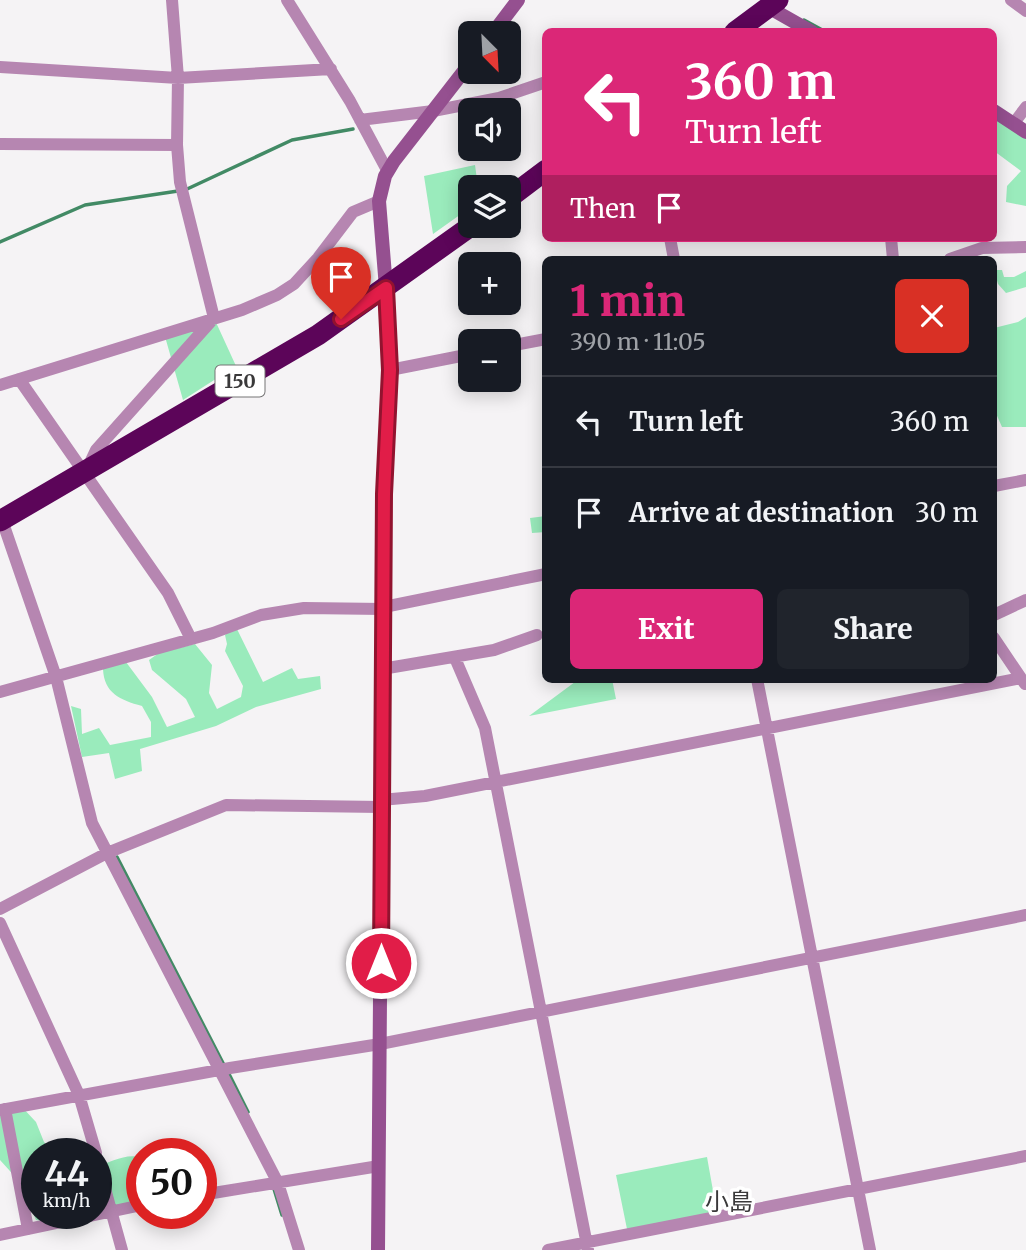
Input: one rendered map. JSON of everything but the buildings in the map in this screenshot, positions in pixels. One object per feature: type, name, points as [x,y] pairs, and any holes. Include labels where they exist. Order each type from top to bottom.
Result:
[{"type":"highway","points":[[740,28],[770,2]]},
{"type":"highway","points":[[521,189],[542,173]]},
{"type":"highway","name":"150","points":[[1,521],[318,335],[458,235]]},
{"type":"main road","points":[[502,21],[518,0]]},
{"type":"main road","points":[[770,2],[806,28]]},
{"type":"main road","points":[[378,1250],[384,494],[390,370],[379,201],[388,172],[458,79]]},
{"type":"main road","points":[[997,113],[1020,127]]},
{"type":"street","points":[[172,0],[178,78],[177,145],[180,182],[214,318]]},
{"type":"street","points":[[287,0],[331,69],[388,172]]},
{"type":"street","points":[[1011,0],[1026,11]]},
{"type":"street","points":[[0,67],[178,78],[331,69]]},
{"type":"street","points":[[360,120],[433,111],[499,98],[542,83]]},
{"type":"street","points":[[1020,127],[1026,107]]},
{"type":"street","points":[[0,144],[177,145]]},
{"type":"street","points":[[0,385],[265,300],[294,284],[353,212],[379,201]]},
{"type":"street","points":[[959,256],[982,248],[1026,247]]},
{"type":"street","points":[[85,472],[96,450],[214,318]]},
{"type":"street","points":[[521,344],[542,340]]},
{"type":"street","points":[[390,370],[458,357]]},
{"type":"street","points":[[19,379],[168,593],[191,639]]},
{"type":"street","points":[[997,485],[1026,480]]},
{"type":"street","points":[[1,521],[56,677],[92,823],[224,1069],[278,1183],[299,1250]]},
{"type":"street","points":[[0,692],[191,639],[261,615],[303,608],[384,608],[542,575]]},
{"type":"street","points":[[997,614],[1026,600]]},
{"type":"street","points":[[382,668],[494,650],[537,635]]},
{"type":"street","points":[[0,909],[106,850],[226,805],[381,803],[766,727],[1023,682],[997,643]]},
{"type":"street","points":[[455,658],[485,728],[587,1246]]},
{"type":"street","points":[[758,683],[870,1250]]},
{"type":"street","points":[[21,1196],[3,1110],[224,1069],[380,1044],[1026,915]]},
{"type":"street","points":[[0,923],[79,1095],[91,1138]]},
{"type":"street","points":[[548,1250],[587,1246],[858,1187],[1026,1156]]},
{"type":"street","points":[[217,1193],[379,1166]]},
{"type":"street","points":[[112,1214],[122,1250]]},
{"type":"street","points":[[0,1235],[28,1229]]},
{"type":"green space","points":[[997,117],[1026,132],[1026,206],[1006,202],[1007,186],[1021,171],[997,153]]},
{"type":"green space","points":[[475,165],[476,175],[458,175],[458,216],[433,234],[424,176]]},
{"type":"green space","points":[[997,270],[1002,270],[1004,277],[1014,277],[1026,271],[1026,287],[1006,293],[998,284]]},
{"type":"green space","points":[[1026,317],[1026,427],[1002,427],[997,416],[997,327]]},
{"type":"green space","points":[[214,318],[236,366],[183,400],[164,333]]},
{"type":"green space","points":[[542,516],[542,532],[532,533],[530,518]]},
{"type":"green space","points":[[235,625],[263,682],[292,668],[298,679],[320,676],[321,689],[256,707],[216,726],[140,749],[142,771],[115,779],[109,753],[82,757],[71,706],[81,709],[82,734],[99,728],[110,745],[151,737],[151,722],[142,706],[120,698],[106,684],[103,669],[123,658],[152,697],[167,727],[195,717],[186,699],[152,670],[149,660],[159,653],[195,644],[212,665],[209,693],[217,709],[241,697],[243,686],[225,651],[225,635]]},
{"type":"green space","points":[[574,683],[613,683],[616,699],[529,716]]},
{"type":"green space","points":[[21,1106],[36,1122],[42,1138],[21,1138],[21,1186],[0,1160],[0,1109]]},
{"type":"green space","points":[[126,1157],[126,1208],[112,1211],[112,1161]]},
{"type":"green space","points":[[707,1157],[717,1213],[627,1229],[616,1175]]},
{"type":"waterway","points":[[804,20],[819,28]]},
{"type":"waterway","points":[[185,190],[292,140],[353,129]]},
{"type":"waterway","points":[[0,242],[85,205],[178,191]]},
{"type":"waterway","points":[[117,857],[224,1065]]},
{"type":"waterway","points":[[228,1072],[248,1112]]},
{"type":"waterway","points":[[274,1189],[282,1215]]},
{"type":"district","name":"小島","points":[[729,1201]]},
{"type":"route","points":[[341,319],[386,288],[390,370],[384,494],[381,963]]}]
